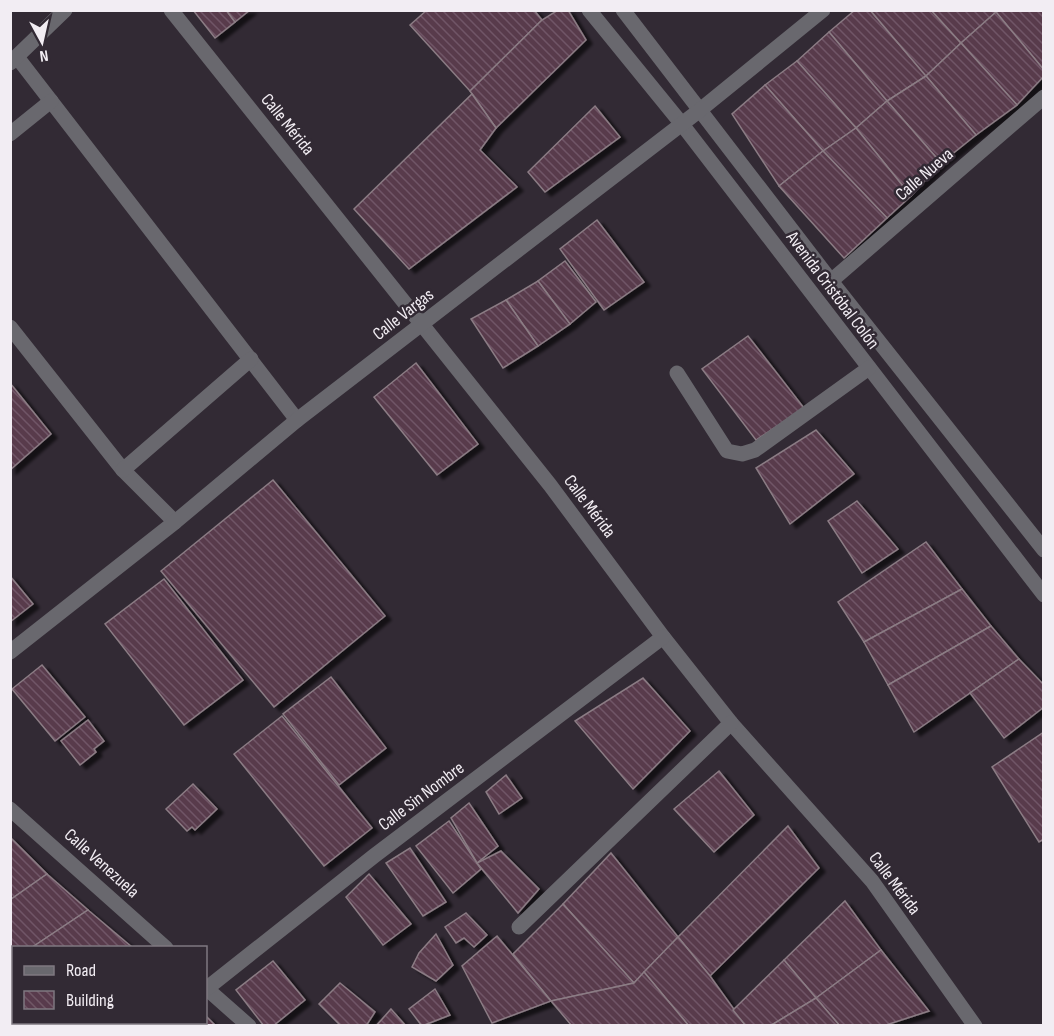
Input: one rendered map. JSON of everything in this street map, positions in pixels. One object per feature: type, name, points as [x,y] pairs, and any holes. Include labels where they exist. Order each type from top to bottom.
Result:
[{"type":"street","points":[[65,10],[14,60],[51,100],[297,420]]},
{"type":"street","name":"Calle Mérida","points":[[171,10],[550,485],[663,637],[731,723],[872,881],[975,1026]]},
{"type":"street","name":"Avenida Cristóbal Colón","points":[[589,10],[681,123],[1044,595]]},
{"type":"street","name":"Avenida Cristóbal Colón","points":[[623,10],[831,281],[1044,550]]},
{"type":"street","name":"Calle Vargas","points":[[10,652],[175,522],[297,420],[700,110],[823,10]]},
{"type":"street","name":"Calle Nueva","points":[[831,281],[1044,97]]},
{"type":"street","points":[[10,134],[51,100]]},
{"type":"street","points":[[10,327],[123,470],[175,522]]},
{"type":"street","points":[[123,470],[251,359]]},
{"type":"street","points":[[677,373],[728,451],[742,454],[755,450],[869,368]]},
{"type":"street","name":"Calle Sin Nombre","points":[[207,988],[374,856],[663,637]]},
{"type":"street","points":[[519,927],[731,723]]},
{"type":"street","name":"Calle Venezuela","points":[[10,808],[164,946]]},
{"type":"street","points":[[207,990],[249,1026]]},
{"type":"building","points":[[193,10],[226,10],[235,22],[215,38]]},
{"type":"building","points":[[226,10],[250,10],[235,22]]},
{"type":"building","points":[[427,10],[534,10],[542,20],[470,91],[410,25]]},
{"type":"building","points":[[558,10],[568,10],[586,40],[496,128],[470,91],[542,20]]},
{"type":"building","points":[[855,10],[870,10],[926,76],[887,101],[829,32]]},
{"type":"building","points":[[870,10],[931,10],[961,43],[926,76]]},
{"type":"building","points":[[931,10],[994,10],[996,12],[961,43]]},
{"type":"building","points":[[997,10],[1044,10],[1044,70],[996,12]]},
{"type":"building","points":[[996,12],[1044,70],[1044,76],[1017,105],[961,43]]},
{"type":"building","points":[[829,32],[887,101],[856,128],[797,61]]},
{"type":"building","points":[[961,43],[1017,105],[976,135],[926,76]]},
{"type":"building","points":[[797,61],[856,128],[823,151],[765,85]]},
{"type":"building","points":[[926,76],[976,135],[941,163],[887,101]]},
{"type":"building","points":[[765,85],[823,151],[779,186],[732,114]]},
{"type":"building","points":[[472,94],[496,128],[480,150],[517,187],[409,269],[354,209]]},
{"type":"building","points":[[887,101],[941,163],[911,196],[856,128]]},
{"type":"building","points":[[595,106],[620,137],[545,192],[528,172]]},
{"type":"building","points":[[856,128],[911,196],[887,218],[823,151]]},
{"type":"building","points":[[823,151],[887,218],[844,258],[779,186]]},
{"type":"building","points":[[597,220],[644,282],[604,310],[560,249]]},
{"type":"building","points":[[565,261],[596,302],[570,324],[538,281]]},
{"type":"building","points":[[538,281],[570,324],[538,346],[506,300]]},
{"type":"building","points":[[506,300],[538,346],[503,368],[471,319]]},
{"type":"building","points":[[748,336],[804,408],[756,440],[702,369]]},
{"type":"building","points":[[416,363],[478,444],[437,475],[374,397]]},
{"type":"building","points":[[10,383],[51,434],[10,470]]},
{"type":"building","points":[[816,430],[854,474],[790,524],[756,468]]},
{"type":"building","points":[[273,480],[385,616],[274,707],[161,571]]},
{"type":"building","points":[[857,501],[898,549],[862,573],[828,521]]},
{"type":"building","points":[[926,542],[962,589],[864,642],[838,602]]},
{"type":"building","points":[[10,576],[33,604],[10,622]]},
{"type":"building","points":[[164,579],[243,680],[184,725],[105,624]]},
{"type":"building","points":[[962,589],[991,626],[888,685],[864,642]]},
{"type":"building","points":[[991,626],[1019,659],[914,732],[888,685]]},
{"type":"building","points":[[1019,659],[1044,685],[1044,707],[1004,738],[970,693]]},
{"type":"building","points":[[42,665],[85,717],[55,741],[12,689]]},
{"type":"building","points":[[331,677],[386,748],[339,785],[283,714]]},
{"type":"building","points":[[643,678],[690,731],[633,789],[575,721]]},
{"type":"building","points":[[282,716],[372,828],[324,866],[234,754]]},
{"type":"building","points":[[88,720],[104,741],[94,749],[96,752],[80,765],[61,741]]},
{"type":"building","points":[[1044,732],[1044,839],[1039,842],[992,767]]},
{"type":"building","points":[[719,771],[754,815],[714,852],[674,809]]},
{"type":"building","points":[[506,775],[522,798],[499,814],[486,792]]},
{"type":"building","points":[[193,784],[217,809],[195,830],[192,827],[187,831],[166,809]]},
{"type":"building","points":[[469,803],[498,846],[477,863],[451,818]]},
{"type":"building","points":[[449,821],[481,869],[453,893],[416,846]]},
{"type":"building","points":[[788,826],[819,868],[710,976],[678,937]]},
{"type":"building","points":[[10,837],[47,874],[10,900]]},
{"type":"building","points":[[410,848],[446,902],[423,916],[386,863]]},
{"type":"building","points":[[501,851],[539,889],[518,913],[477,863]]},
{"type":"building","points":[[611,853],[678,937],[634,983],[563,904]]},
{"type":"building","points":[[47,874],[88,910],[34,946],[12,946],[12,960],[10,961],[10,900]]},
{"type":"building","points":[[369,874],[411,924],[383,945],[346,897]]},
{"type":"building","points":[[845,901],[881,950],[816,998],[784,960]]},
{"type":"building","points":[[563,904],[634,983],[551,1001],[513,954]]},
{"type":"building","points":[[88,910],[131,946],[34,946]]},
{"type":"building","points":[[466,913],[487,935],[474,947],[464,938],[456,943],[445,927]]},
{"type":"building","points":[[436,934],[453,965],[436,981],[412,967],[419,953]]},
{"type":"building","points":[[497,936],[551,1001],[492,1023],[462,966]]},
{"type":"building","points":[[678,937],[746,1026],[689,1026],[644,972]]},
{"type":"building","points":[[881,950],[929,1011],[883,1026],[840,1026],[816,998]]},
{"type":"building","points":[[12,960],[12,1010],[10,1009],[10,961]]},
{"type":"building","points":[[784,960],[816,998],[770,1026],[746,1026],[733,1010]]},
{"type":"building","points":[[273,961],[305,1000],[273,1026],[264,1026],[236,990]]},
{"type":"building","points":[[644,972],[689,1026],[572,1026],[551,1001],[634,983]]},
{"type":"building","points":[[340,983],[375,1012],[366,1026],[341,1026],[319,1004]]},
{"type":"building","points":[[435,989],[450,1015],[422,1026],[409,1009]]},
{"type":"building","points":[[816,998],[840,1026],[770,1026]]},
{"type":"building","points":[[391,1009],[406,1026],[376,1026]]},
{"type":"building","points":[[207,1017],[216,1026],[179,1026],[181,1024],[207,1024]]},
{"type":"building","points":[[25,1024],[141,1024],[139,1026],[27,1026]]}]
